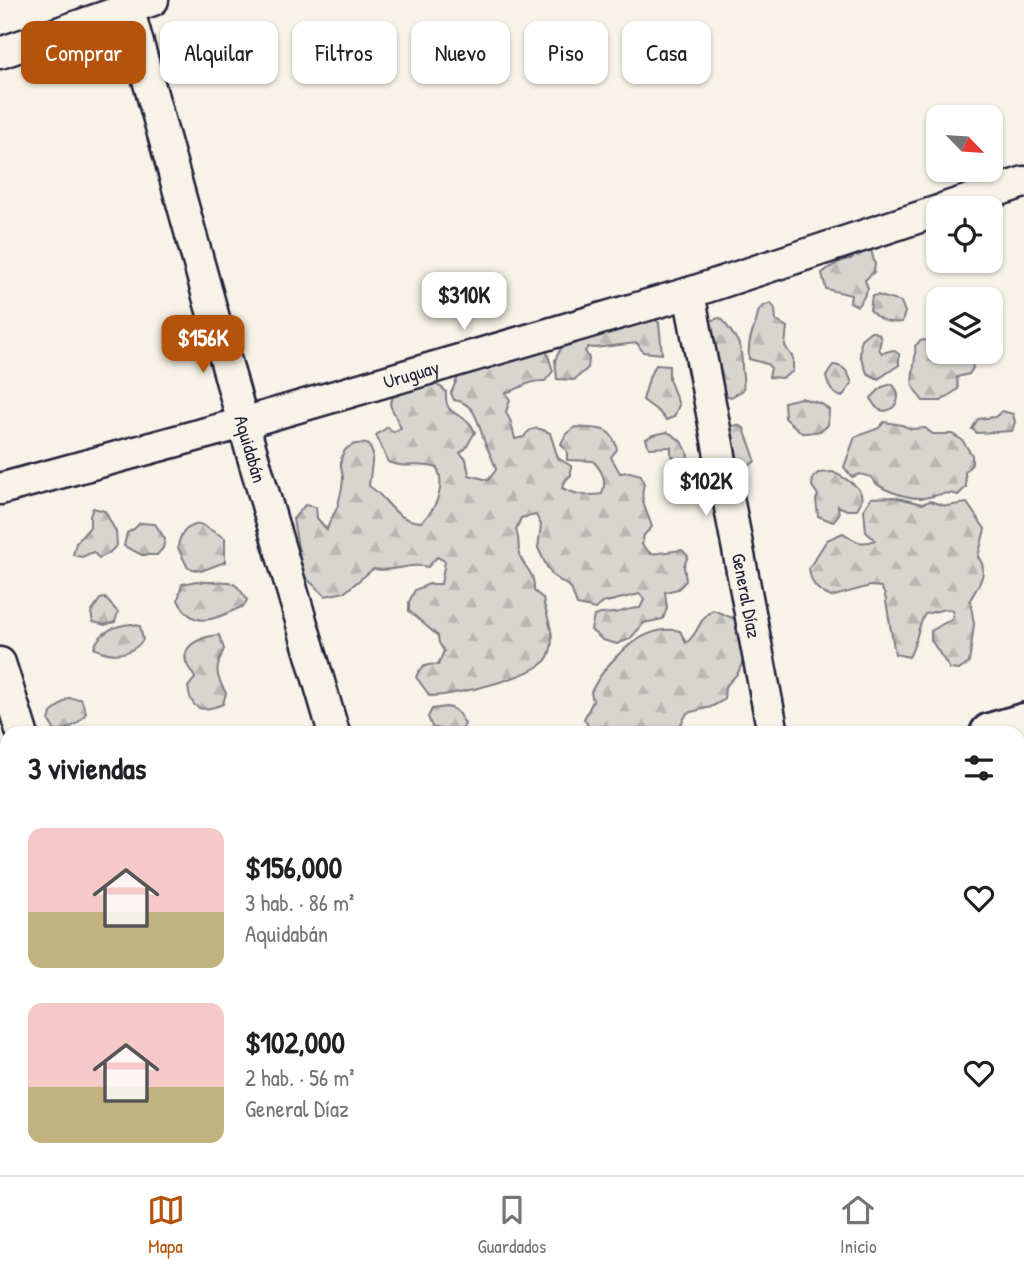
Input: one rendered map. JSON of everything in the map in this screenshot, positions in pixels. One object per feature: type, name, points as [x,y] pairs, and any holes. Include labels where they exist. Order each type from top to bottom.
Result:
[{"type":"street","points":[[0,53],[136,3]]},
{"type":"street","name":"Aquidabán","points":[[136,3],[243,423],[332,726]]},
{"type":"street","points":[[981,196],[1024,182]]},
{"type":"street","name":"Uruguay","points":[[0,489],[243,423],[689,292],[926,215]]},
{"type":"street","name":"General Díaz","points":[[689,292],[772,726]]},
{"type":"street","points":[[0,663],[20,726]]},
{"type":"green space","points":[[871,250],[874,272],[865,280],[868,289],[857,306],[850,302],[851,295],[826,289],[822,273],[851,259],[857,253]]},
{"type":"green space","points":[[872,296],[901,302],[905,312],[902,322],[884,320],[870,310]]},
{"type":"green space","points":[[771,303],[775,309],[776,320],[787,327],[785,346],[793,358],[793,371],[783,378],[769,377],[771,368],[767,364],[749,359],[750,341],[758,311]]},
{"type":"green space","points":[[654,318],[659,323],[662,354],[643,352],[637,343],[588,347],[585,351],[589,358],[588,368],[574,380],[557,379],[555,360],[563,344]]},
{"type":"green space","points":[[719,318],[734,336],[741,351],[743,390],[731,397],[721,394],[709,321]]},
{"type":"green space","points":[[871,331],[879,334],[879,349],[882,353],[893,350],[899,354],[899,365],[878,379],[867,373],[860,355],[861,339]]},
{"type":"green space","points":[[920,341],[926,341],[926,364],[972,364],[969,374],[957,377],[958,389],[941,401],[923,401],[913,386],[915,346]]},
{"type":"green space","points":[[545,346],[553,371],[545,381],[529,383],[506,393],[510,400],[506,412],[515,439],[524,437],[532,429],[550,433],[558,458],[571,466],[571,475],[562,488],[577,494],[596,495],[602,494],[604,484],[599,469],[593,461],[567,460],[567,452],[561,444],[566,434],[575,427],[607,431],[617,449],[611,457],[620,473],[641,475],[644,484],[643,501],[652,527],[644,535],[642,545],[651,554],[682,550],[688,556],[684,566],[686,581],[678,589],[665,592],[667,608],[663,619],[644,623],[630,639],[617,644],[603,640],[591,630],[594,616],[640,608],[644,600],[640,594],[602,603],[595,609],[577,605],[571,588],[552,575],[538,548],[541,525],[536,515],[521,518],[516,530],[519,554],[531,575],[534,591],[543,598],[552,634],[548,657],[528,672],[512,678],[456,693],[430,696],[416,677],[425,666],[438,665],[444,651],[438,636],[409,611],[409,602],[415,590],[429,584],[441,584],[445,561],[437,557],[428,567],[373,569],[345,592],[325,596],[303,575],[293,519],[305,505],[316,507],[317,518],[327,530],[341,491],[342,456],[347,448],[360,444],[369,445],[373,454],[369,486],[404,517],[421,522],[426,517],[440,490],[437,468],[388,462],[376,435],[388,427],[393,432],[401,428],[390,405],[396,388],[409,385],[430,383],[446,392],[448,407],[466,420],[475,432],[460,453],[466,459],[469,475],[488,480],[496,470],[476,416],[468,405],[454,400],[451,393],[462,368]]},
{"type":"green space","points":[[656,365],[669,366],[669,379],[679,405],[674,417],[666,420],[643,400],[650,375]]},
{"type":"green space","points":[[833,365],[844,368],[852,383],[842,397],[831,390],[826,377]]},
{"type":"green space","points":[[892,384],[897,391],[896,404],[887,411],[881,410],[871,398],[882,387]]},
{"type":"green space","points":[[801,398],[822,404],[829,410],[828,425],[825,428],[802,433],[785,418],[784,402]]},
{"type":"green space","points":[[1002,411],[1013,414],[1015,422],[1012,431],[977,433],[972,429],[978,419],[995,417]]},
{"type":"green space","points":[[884,422],[911,429],[925,428],[933,434],[952,434],[962,440],[972,455],[972,464],[965,472],[966,487],[958,495],[948,493],[914,498],[885,489],[871,477],[860,474],[852,477],[844,467],[855,437],[879,428]]},
{"type":"green space","points":[[737,425],[744,428],[755,461],[748,467],[737,470],[728,427]]},
{"type":"green space","points":[[667,432],[684,445],[688,458],[684,462],[677,461],[671,455],[671,447],[649,448],[646,439]]},
{"type":"green space","points":[[683,466],[690,474],[694,487],[688,501],[678,500],[673,493],[676,485],[671,479],[673,473]]},
{"type":"green space","points":[[833,472],[856,486],[862,497],[856,510],[838,506],[839,514],[833,522],[818,516],[818,495],[812,486],[813,478],[818,473]]},
{"type":"green space","points":[[894,497],[922,504],[930,501],[946,506],[967,503],[985,529],[978,557],[983,573],[970,600],[974,624],[969,663],[959,670],[950,669],[931,640],[931,631],[953,618],[953,610],[945,609],[925,614],[909,657],[895,654],[885,595],[881,587],[870,586],[831,597],[818,589],[811,578],[809,568],[827,540],[843,533],[858,542],[875,540],[866,532],[864,509],[871,498]]},
{"type":"green space","points":[[93,508],[105,511],[116,532],[117,545],[99,558],[93,552],[82,557],[73,555],[76,543],[90,527]]},
{"type":"green space","points":[[140,523],[155,524],[165,539],[163,548],[157,555],[142,555],[124,546],[127,533]]},
{"type":"green space","points":[[200,524],[225,538],[225,562],[201,571],[188,568],[178,548],[184,532]]},
{"type":"green space","points":[[196,581],[231,583],[247,600],[244,606],[216,618],[199,619],[184,610],[178,600],[182,584]]},
{"type":"green space","points":[[105,598],[118,612],[115,622],[105,625],[93,622],[91,613],[100,599]]},
{"type":"green space","points":[[713,610],[733,618],[740,624],[746,654],[738,673],[725,687],[724,700],[711,707],[687,713],[680,726],[588,726],[584,719],[593,701],[591,692],[616,657],[640,639],[666,630],[680,631],[686,643]]},
{"type":"green space","points":[[132,624],[140,626],[143,640],[133,649],[114,654],[94,648],[96,642],[109,630]]},
{"type":"green space","points":[[219,635],[224,649],[218,671],[226,693],[223,704],[199,708],[190,695],[188,687],[195,678],[185,656],[195,642]]},
{"type":"green space","points":[[68,698],[81,699],[86,712],[73,726],[52,726],[49,721],[51,713]]},
{"type":"green space","points":[[446,707],[456,710],[465,724],[432,726],[428,717],[432,709]]}]
